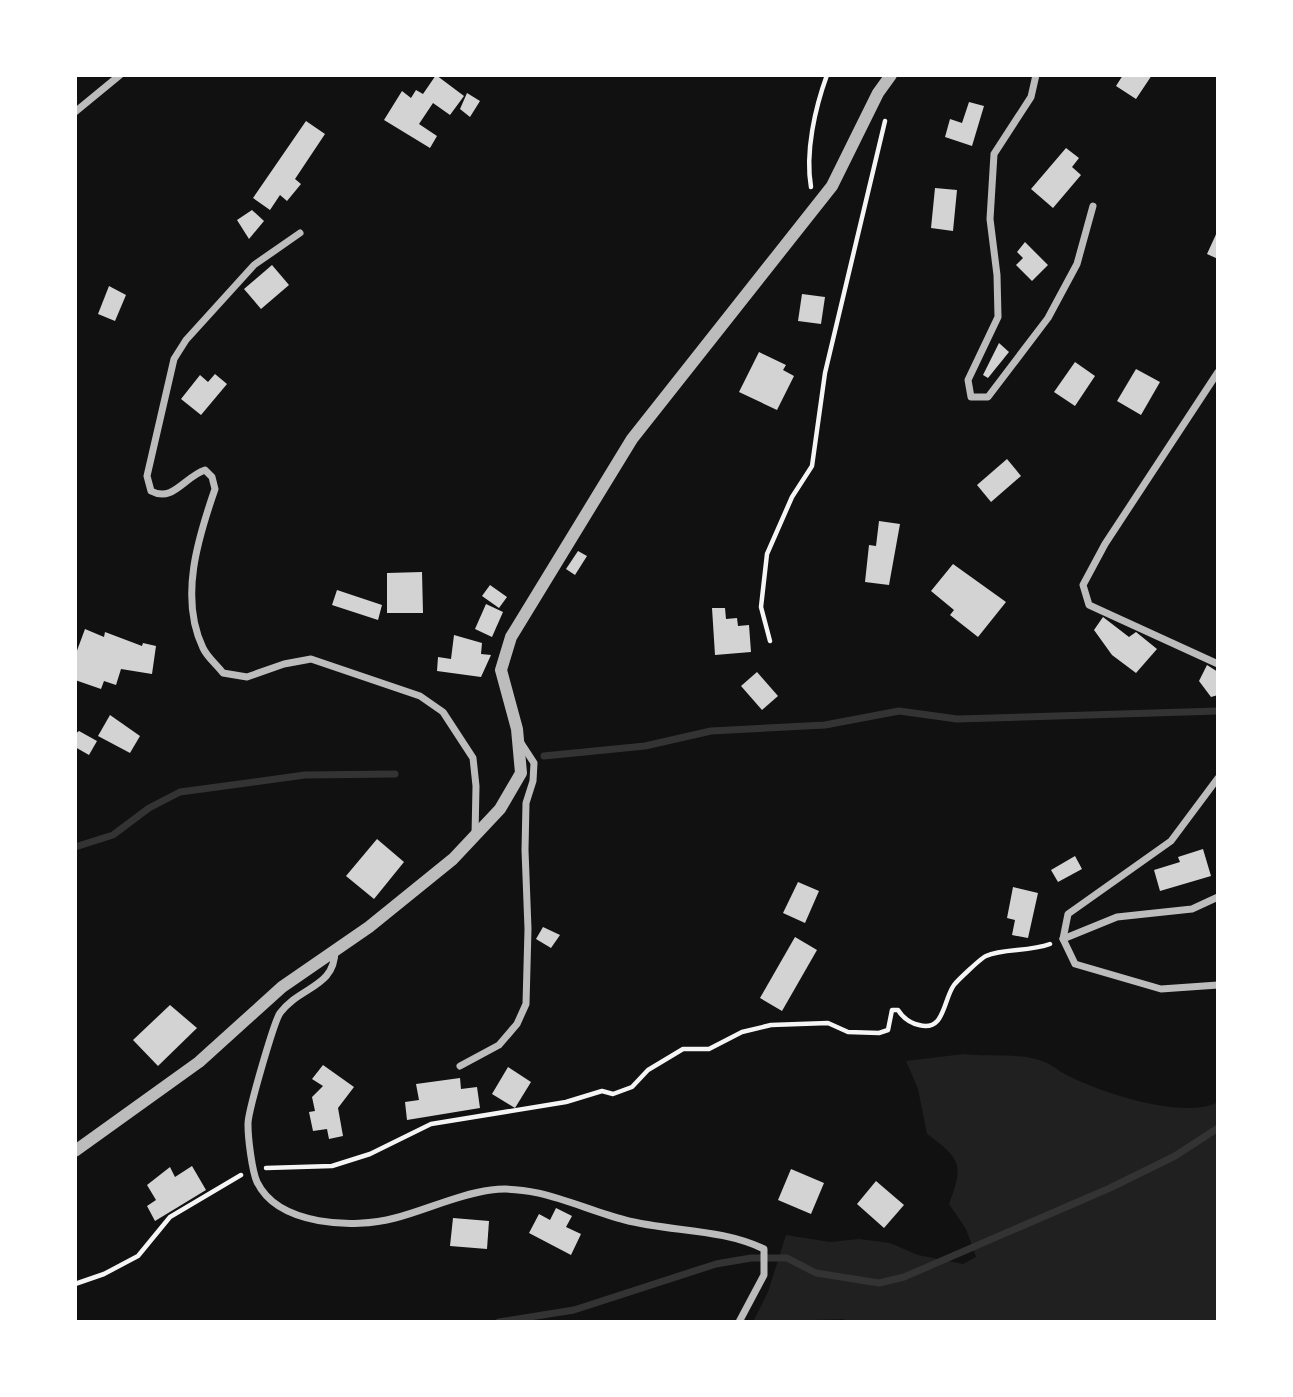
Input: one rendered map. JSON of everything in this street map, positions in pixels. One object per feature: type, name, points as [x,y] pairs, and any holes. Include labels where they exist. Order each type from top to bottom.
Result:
[{"type":"street","points":[[75,112],[120,75]]},
{"type":"street","points":[[75,1151],[199,1062],[282,987],[369,927],[443,868],[499,809],[521,773],[517,739],[501,670],[510,637],[632,439],[832,186],[891,75]]},
{"type":"street","points":[[1035,75],[1031,97],[994,154],[990,219],[997,275],[998,317],[968,380],[971,397],[988,397],[1048,318],[1077,264],[1093,205]]},
{"type":"street","points":[[300,233],[254,265],[187,340],[174,359],[147,476],[151,491],[159,495],[172,494],[192,474],[205,470],[212,477],[215,489],[193,565],[194,621],[204,650],[223,673],[247,677],[284,664],[310,659],[420,696],[443,712],[473,758],[476,786],[475,836]]},
{"type":"street","points":[[1218,372],[1105,544],[1083,585],[1089,606],[1218,664]]},
{"type":"street","points":[[460,1066],[499,1045],[517,1024],[526,1004],[528,929],[524,850],[526,803],[533,781],[534,763],[524,744],[517,739]]},
{"type":"street","points":[[1218,778],[1171,841],[1068,914],[1063,939],[1075,964],[1161,989],[1218,985]]},
{"type":"street","points":[[1063,939],[1117,918],[1192,909],[1218,897]]},
{"type":"street","points":[[335,949],[335,966],[326,978],[294,999],[278,1015],[247,1122],[257,1182],[280,1210],[319,1223],[391,1219],[492,1189],[532,1192],[626,1221],[744,1240],[764,1250],[764,1275],[739,1322]]},
{"type":"path","points":[[816,208],[808,170],[819,97],[827,75]]},
{"type":"path","points":[[770,641],[761,607],[767,554],[792,497],[812,466],[825,373],[886,114]]},
{"type":"path","points":[[75,1284],[104,1274],[138,1256],[170,1217],[255,1169],[332,1166],[370,1154],[430,1124],[566,1102],[602,1091],[613,1094],[632,1087],[648,1070],[683,1049],[709,1049],[742,1032],[771,1025],[828,1023],[848,1031],[879,1033],[888,1030],[892,1010],[898,1010],[913,1023],[928,1027],[934,1025],[945,1010],[954,985],[984,957],[1026,951],[1063,939]]},
{"type":"shaded area","points":[[964,1054],[1031,1058],[1096,1088],[1162,1106],[1203,1107],[1218,1102],[1218,1322],[853,1322],[842,1319],[753,1322],[768,1292],[786,1235],[830,1242],[859,1239],[890,1243],[918,1255],[963,1264],[976,1257],[966,1229],[949,1204],[957,1180],[956,1163],[947,1150],[927,1134],[918,1089],[906,1061]]},
{"type":"building","points":[[436,75],[464,96],[450,115],[433,103],[419,124],[437,136],[430,148],[384,120],[402,91],[411,98],[416,90],[423,94]]},
{"type":"building","points":[[1123,75],[1152,75],[1136,99],[1116,86]]},
{"type":"building","points":[[467,93],[480,101],[470,117],[460,109]]},
{"type":"building","points":[[969,102],[984,106],[972,146],[945,137],[950,119],[962,123]]},
{"type":"building","points":[[306,121],[325,134],[295,179],[301,184],[287,201],[280,195],[270,210],[253,198]]},
{"type":"building","points":[[1066,148],[1079,158],[1072,167],[1081,175],[1053,208],[1031,189]]},
{"type":"building","points":[[935,188],[957,190],[953,231],[931,228]]},
{"type":"building","points":[[252,210],[264,221],[249,239],[237,220]]},
{"type":"building","points":[[1218,230],[1218,259],[1207,254]]},
{"type":"building","points":[[1025,242],[1048,265],[1032,281],[1016,265],[1023,258],[1017,252]]},
{"type":"building","points":[[272,265],[289,285],[261,309],[244,289]]},
{"type":"building","points":[[109,286],[126,295],[115,321],[98,314]]},
{"type":"building","points":[[802,294],[825,297],[821,324],[798,321]]},
{"type":"building","points":[[999,343],[1009,352],[988,378],[983,375]]},
{"type":"building","points":[[759,352],[786,365],[783,370],[794,376],[777,410],[739,392]]},
{"type":"building","points":[[1075,362],[1095,376],[1075,406],[1054,392]]},
{"type":"building","points":[[1136,369],[1160,382],[1141,415],[1117,401]]},
{"type":"building","points":[[215,374],[227,384],[201,415],[181,399],[200,375],[208,382]]},
{"type":"building","points":[[1007,459],[1021,476],[991,502],[977,485]]},
{"type":"building","points":[[879,521],[900,524],[889,585],[865,582],[869,545],[876,546]]},
{"type":"building","points":[[578,551],[587,556],[575,575],[566,569]]},
{"type":"building","points":[[953,564],[1006,602],[978,637],[950,615],[954,610],[931,591]]},
{"type":"building","points":[[422,572],[423,613],[387,613],[387,573]]},
{"type":"building","points":[[490,585],[507,597],[499,608],[482,596]]},
{"type":"building","points":[[337,590],[382,605],[378,620],[332,605]]},
{"type":"building","points":[[486,604],[503,612],[492,637],[475,629]]},
{"type":"building","points":[[712,608],[725,608],[726,619],[737,618],[738,626],[749,625],[751,652],[715,655]]},
{"type":"building","points":[[1103,617],[1129,637],[1136,632],[1157,649],[1136,673],[1112,655],[1094,630]]},
{"type":"building","points":[[85,629],[104,637],[105,632],[142,646],[143,643],[156,646],[152,674],[121,669],[116,685],[104,681],[101,689],[75,680],[75,656]]},
{"type":"building","points":[[454,635],[482,643],[481,654],[491,655],[481,677],[437,671],[438,657],[451,659]]},
{"type":"building","points":[[1207,665],[1218,672],[1218,695],[1211,697],[1199,681]]},
{"type":"building","points":[[757,672],[778,696],[762,710],[741,686]]},
{"type":"building","points":[[110,715],[140,736],[130,753],[98,736]]},
{"type":"building","points":[[79,731],[97,741],[89,755],[75,747],[75,734]]},
{"type":"building","points":[[377,839],[404,862],[374,899],[346,876]]},
{"type":"building","points":[[1203,849],[1211,876],[1160,891],[1154,870],[1180,862],[1178,857]]},
{"type":"building","points":[[1075,856],[1082,869],[1058,882],[1051,870]]},
{"type":"building","points":[[798,882],[819,891],[805,923],[783,913]]},
{"type":"building","points":[[1013,887],[1038,893],[1028,938],[1012,935],[1015,920],[1007,918]]},
{"type":"building","points":[[543,927],[560,935],[551,948],[536,939]]},
{"type":"building","points":[[795,937],[817,950],[782,1011],[760,998]]},
{"type":"building","points":[[170,1005],[197,1028],[158,1066],[133,1040]]},
{"type":"building","points":[[323,1065],[354,1087],[338,1108],[343,1136],[329,1139],[327,1129],[313,1131],[309,1112],[315,1111],[312,1097],[323,1086],[312,1079]]},
{"type":"building","points":[[508,1067],[531,1082],[515,1108],[492,1094]]},
{"type":"building","points":[[460,1078],[461,1089],[477,1087],[480,1108],[407,1120],[405,1102],[419,1100],[416,1084]]},
{"type":"building","points":[[192,1166],[206,1190],[155,1221],[147,1206],[156,1200],[147,1185],[170,1167],[175,1177]]},
{"type":"building","points":[[791,1169],[824,1183],[811,1214],[778,1200]]},
{"type":"building","points":[[876,1181],[904,1205],[884,1228],[857,1204]]},
{"type":"building","points":[[556,1208],[572,1216],[566,1227],[581,1234],[571,1255],[529,1233],[539,1214],[550,1220]]},
{"type":"building","points":[[453,1218],[489,1221],[487,1249],[450,1246]]},
{"type":"waterway","points":[[544,756],[645,746],[711,731],[825,725],[899,711],[957,719],[1218,711]]},
{"type":"waterway","points":[[75,847],[113,835],[149,808],[180,792],[305,775],[395,774]]},
{"type":"waterway","points":[[499,1322],[574,1310],[716,1264],[751,1258],[787,1258],[816,1273],[879,1283],[904,1277],[1110,1188],[1175,1156],[1218,1128]]}]
